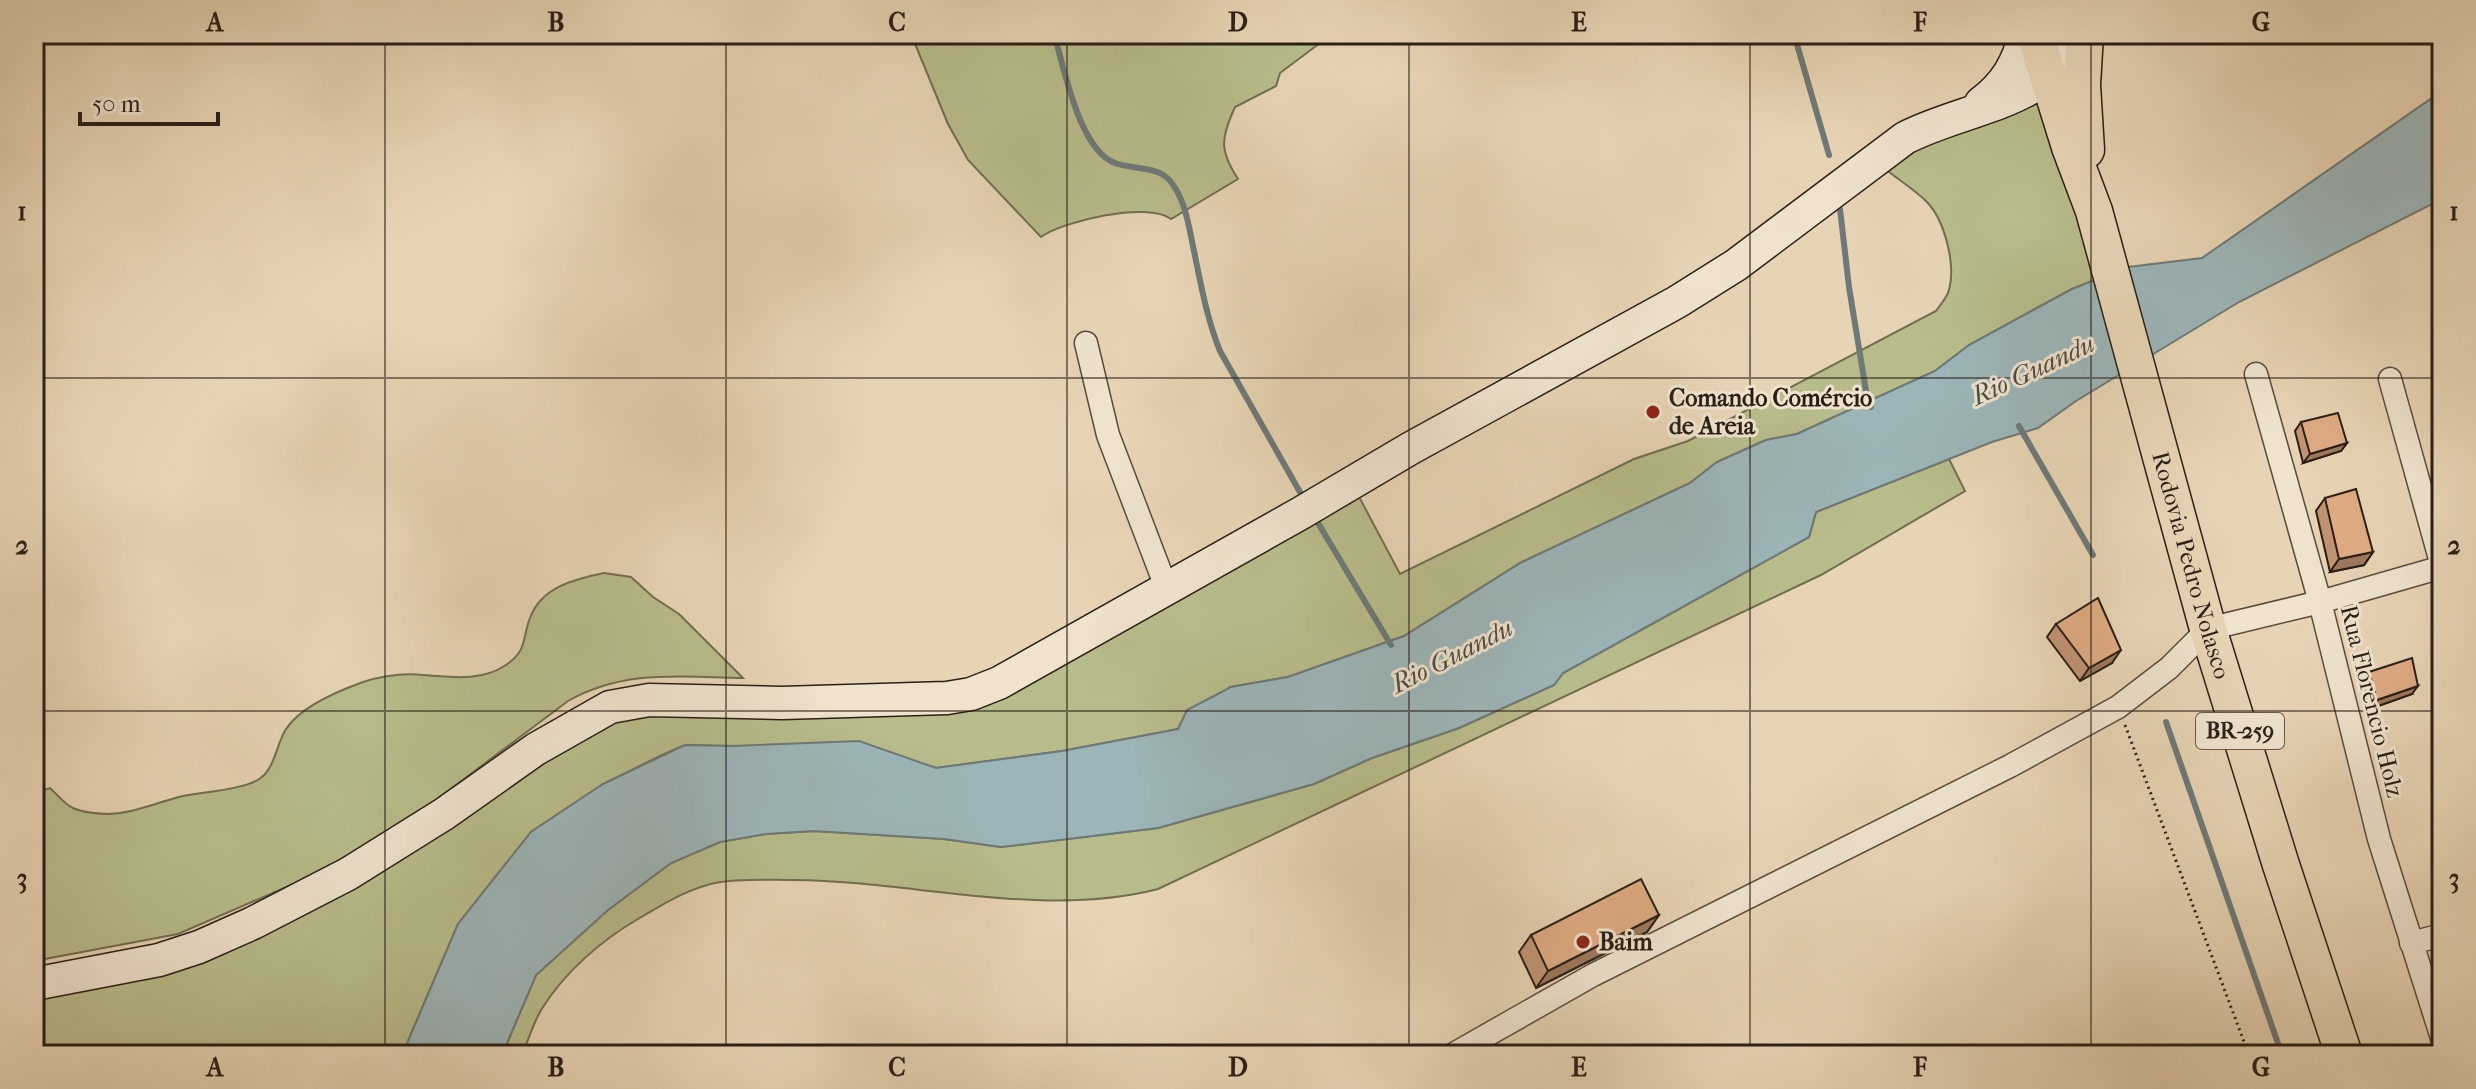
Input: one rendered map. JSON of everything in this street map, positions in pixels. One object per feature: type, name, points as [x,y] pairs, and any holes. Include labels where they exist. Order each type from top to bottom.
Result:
[{"type":"highway","name":"Rodovia Pedro Nolasco","points":[[2035,34],[2096,216],[2208,629],[2344,1055]]},
{"type":"highway","name":"Rodovia Pedro Nolasco","points":[[2085,36],[2082,113],[2096,216]]},
{"type":"main road","points":[[1970,112],[2005,82],[2021,52],[2025,34]]},
{"type":"main road","points":[[34,984],[159,960],[199,947],[253,923],[348,874],[444,814],[536,749],[610,707],[649,700],[782,703],[947,698],[971,694],[1020,671],[1411,448],[1677,302],[1736,265],[1889,149],[1929,126],[2004,100],[2048,78],[2085,36]]},
{"type":"street","points":[[1086,343],[1108,435],[1166,587]]},
{"type":"street","name":"Rua Florencio Holz","points":[[2256,374],[2320,602],[2379,839],[2442,1038]]},
{"type":"street","points":[[1452,1055],[1593,975],[2010,766],[2118,707],[2169,668],[2208,629],[2320,602],[2442,566],[2390,379]]},
{"type":"street","points":[[2411,943],[2442,935]]},
{"type":"path","points":[[2118,707],[2249,1055]]},
{"type":"green space","points":[[911,34],[1332,34],[1280,73],[1276,86],[1235,107],[1224,144],[1238,179],[1171,219],[1144,212],[1106,215],[1067,225],[1041,237],[968,160],[948,124]]},
{"type":"green space","points":[[2043,87],[2103,277],[2072,289],[1969,345],[1935,371],[1797,434],[1766,440],[1717,462],[1690,483],[1522,562],[1404,636],[1288,677],[1230,687],[1179,729],[1062,751],[936,768],[901,757],[685,745],[603,784],[531,832],[458,924],[402,1055],[34,1055],[34,989],[186,960],[595,717],[909,709],[1357,493],[1400,574],[1634,459],[1688,441],[1936,311],[1947,296],[1951,280],[1950,256],[1944,232],[1927,202],[1883,167],[1899,154]]},
{"type":"green space","points":[[1949,459],[1965,491],[1821,575],[1158,889],[1114,897],[1023,900],[839,882],[734,880],[715,883],[666,903],[597,948],[550,996],[538,1015],[522,1055],[502,1055],[536,975],[608,910],[671,863],[720,842],[766,834],[814,831],[944,839],[1001,847],[1158,828],[1314,784],[1372,758],[1459,728],[1554,685],[1563,673],[1809,537],[1816,512]]},
{"type":"green space","points":[[604,573],[631,577],[653,597],[679,614],[743,678],[653,677],[632,679],[589,691],[568,701],[392,833],[344,862],[178,934],[34,961],[34,793],[50,788],[73,808],[109,814],[255,781],[270,767],[286,729],[310,706],[353,686],[385,677],[408,674],[466,677],[496,670],[518,654],[530,618],[542,599],[560,586]]},
{"type":"water","name":"Rio Guandu","points":[[2442,91],[2442,199],[2239,302],[2076,401],[2038,428],[1992,442],[1816,512],[1809,537],[1563,673],[1554,685],[1459,728],[1372,758],[1314,784],[1158,828],[1001,847],[944,839],[814,831],[766,834],[720,842],[671,863],[608,910],[536,975],[502,1055],[402,1055],[458,924],[531,832],[603,784],[685,745],[859,741],[936,768],[1062,751],[1178,729],[1187,710],[1231,687],[1288,677],[1404,636],[1522,562],[1690,483],[1717,462],[1766,440],[1797,434],[1935,371],[1969,345],[2072,289],[2128,267],[2202,258]]},
{"type":"building","points":[[2338,413],[2347,443],[2310,454],[2301,422]]},
{"type":"building","points":[[2356,489],[2373,552],[2339,559],[2325,498]]},
{"type":"building","points":[[2098,598],[2121,650],[2089,668],[2056,624]]},
{"type":"building","points":[[2412,658],[2418,686],[2377,700],[2369,672]]},
{"type":"building","name":"Baim","points":[[1641,879],[1659,915],[1548,971],[1531,935]]},
{"type":"waterway","points":[[1054,34],[1075,106],[1092,142],[1102,155],[1115,163],[1159,173],[1176,189],[1186,215],[1211,327],[1220,351],[1305,501]]},
{"type":"waterway","points":[[1794,34],[1829,155]]},
{"type":"waterway","points":[[1840,209],[1849,287],[1871,407]]},
{"type":"waterway","points":[[2019,426],[2093,555]]},
{"type":"waterway","points":[[1315,518],[1391,645]]},
{"type":"waterway","points":[[2166,722],[2282,1055]]},
{"type":"place","name":"Comando Comércio de Areia","points":[[1653,412]]},
{"type":"place","name":"Baim","points":[[1583,942]]}]
